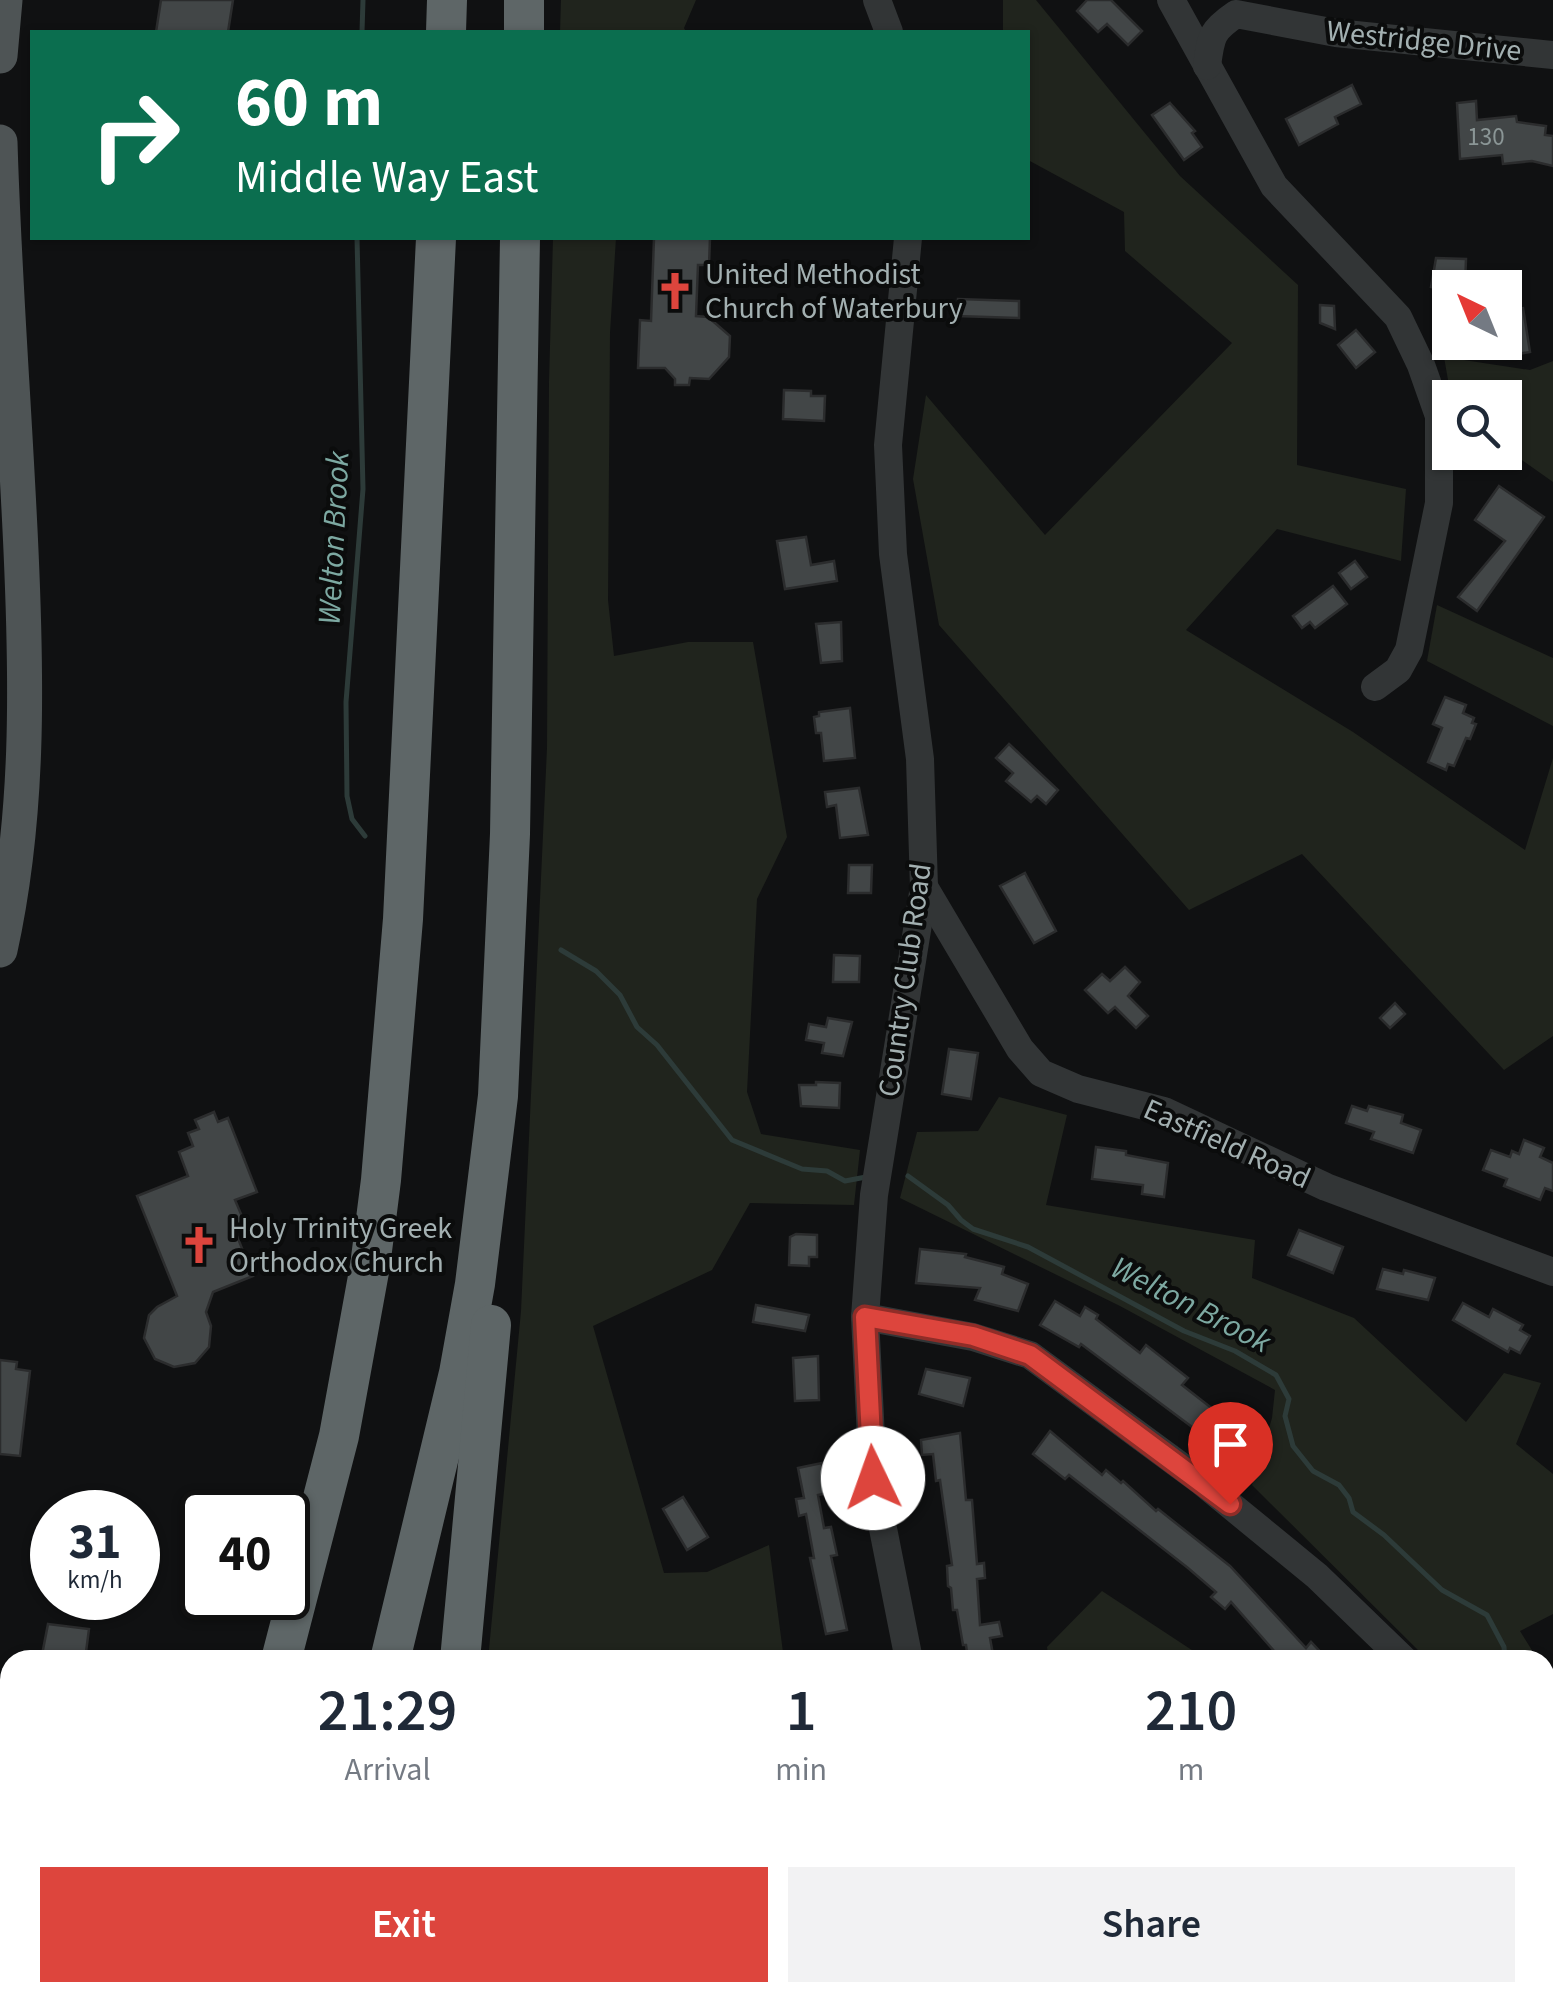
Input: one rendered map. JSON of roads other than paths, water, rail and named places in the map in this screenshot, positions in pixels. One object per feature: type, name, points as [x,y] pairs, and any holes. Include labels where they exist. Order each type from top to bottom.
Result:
[{"type":"highway","points":[[428,0],[428,30]]},
{"type":"highway","points":[[446,30],[447,0]]},
{"type":"highway","points":[[524,0],[524,30]]},
{"type":"highway","points":[[284,1650],[320,1522],[339,1436],[370,1266],[381,1180],[398,1003],[429,382],[432,240]]},
{"type":"highway","points":[[461,1650],[504,1181],[508,1096],[520,240]]},
{"type":"highway","points":[[393,1650],[440,1462],[475,1284],[498,1096],[508,922]]},
{"type":"main road","points":[[0,56],[5,0]]},
{"type":"main road","points":[[0,142],[10,519],[26,727],[20,833],[0,950]]},
{"type":"street","points":[[876,0],[888,30]]},
{"type":"street","points":[[1171,0],[1274,186],[1398,317],[1421,364],[1439,416],[1440,502],[1409,650],[1398,670],[1375,687]]},
{"type":"street","name":"Westridge Drive","points":[[1208,0],[1236,14],[1336,33],[1553,55]]},
{"type":"street","points":[[1207,66],[1210,40],[1216,28],[1236,14]]},
{"type":"street","name":"Country Club Road","points":[[907,1650],[873,1478],[865,1317],[874,1195],[924,888],[920,758],[893,554],[888,445],[908,240]]},
{"type":"street","name":"Eastfield Road","points":[[924,888],[1020,1049],[1041,1072],[1078,1089],[1164,1111],[1326,1187],[1553,1272]]},
{"type":"street","points":[[913,951],[958,946]]},
{"type":"street","points":[[865,1317],[973,1336],[1030,1355],[1230,1504],[1318,1576],[1394,1650]]},
{"type":"waterway","name":"Welton Brook","points":[[362,30],[363,0]]},
{"type":"waterway","name":"Welton Brook","points":[[357,240],[363,489],[346,702],[347,796],[352,819],[365,836]]},
{"type":"waterway","name":"Welton Brook","points":[[561,950],[596,971],[620,995],[637,1027],[657,1045],[732,1140],[802,1169],[827,1171],[845,1181],[866,1177]]},
{"type":"waterway","name":"Welton Brook","points":[[908,1176],[973,1229],[1028,1247],[1184,1331],[1235,1351],[1276,1375],[1289,1399],[1285,1416],[1293,1446],[1313,1471],[1339,1485],[1353,1512],[1384,1535],[1442,1590],[1487,1615],[1504,1650]]},
{"type":"place","name":"United Methodist Church of Waterbury","points":[[675,291]]},
{"type":"place","name":"Holy Trinity Greek Orthodox Church","points":[[199,1245]]}]
